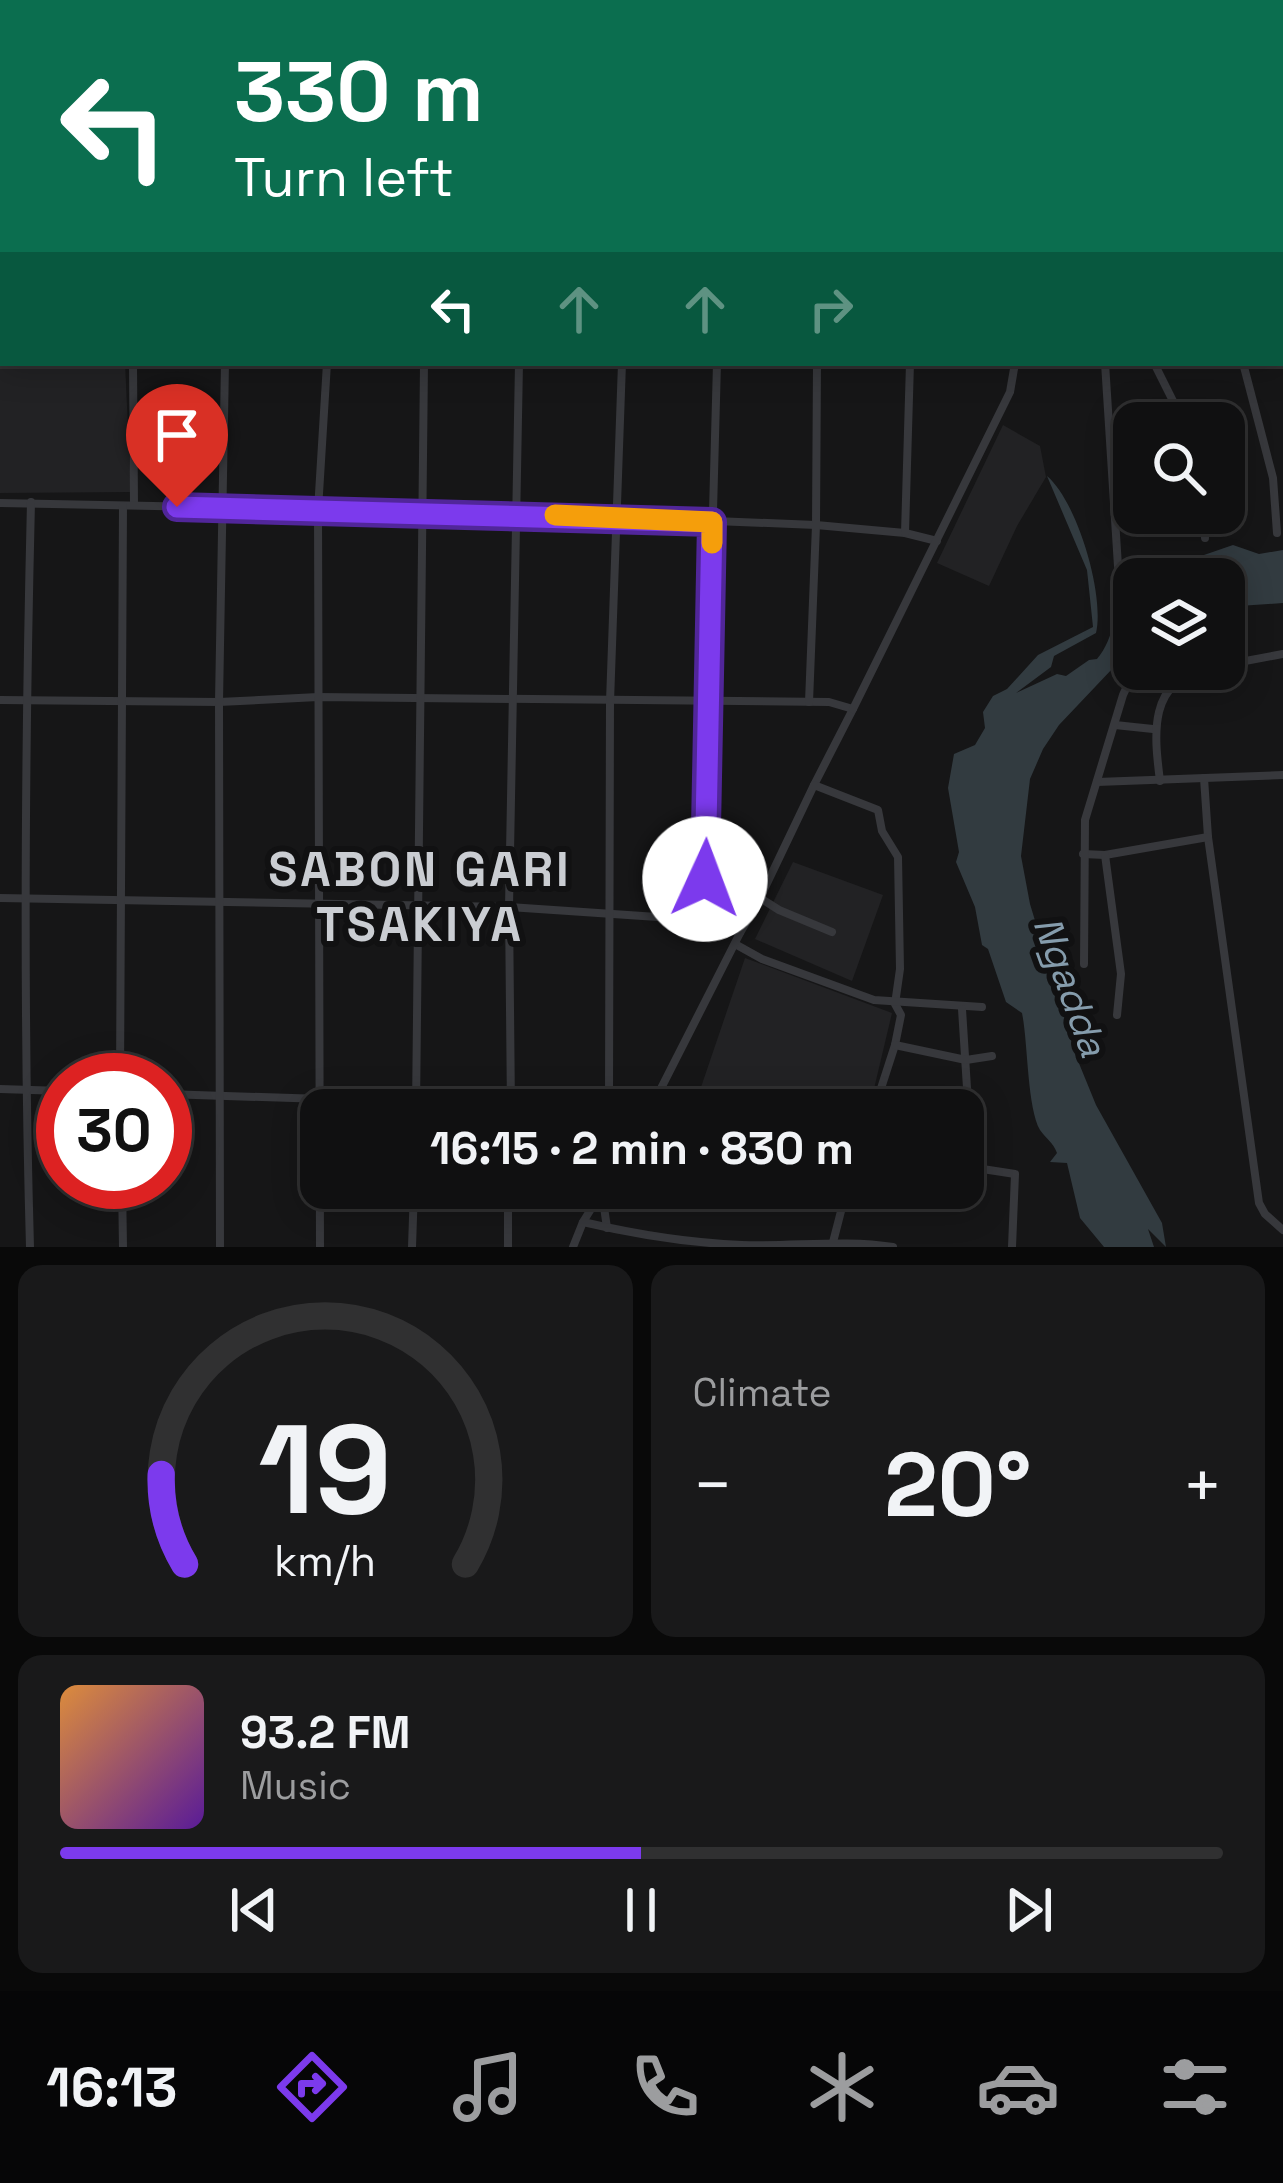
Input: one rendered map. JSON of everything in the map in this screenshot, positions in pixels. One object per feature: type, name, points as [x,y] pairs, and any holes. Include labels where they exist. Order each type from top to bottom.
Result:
[{"type":"street","points":[[120,1053],[121,701],[133,366]]},
{"type":"street","points":[[220,1247],[219,702],[225,366]]},
{"type":"street","points":[[317,1089],[318,510],[327,366]]},
{"type":"street","points":[[416,1089],[424,366]]},
{"type":"street","points":[[512,1089],[509,907],[519,366]]},
{"type":"street","points":[[608,1089],[610,702],[622,366]]},
{"type":"street","points":[[702,920],[717,366]]},
{"type":"street","points":[[809,702],[817,366]]},
{"type":"street","points":[[905,533],[910,366]]},
{"type":"street","points":[[661,1089],[1010,392],[1014,366]]},
{"type":"street","points":[[1105,366],[1117,558]]},
{"type":"street","points":[[1156,366],[1174,402]]},
{"type":"street","points":[[1244,366],[1273,478],[1276,533]]},
{"type":"street","points":[[30,1247],[26,700],[31,502]]},
{"type":"street","points":[[0,503],[516,513],[816,525],[905,533],[937,541]]},
{"type":"street","points":[[1205,534],[1205,538]]},
{"type":"street","points":[[1245,661],[1283,654]]},
{"type":"street","points":[[1084,964],[1085,820],[1128,690]]},
{"type":"street","points":[[1160,781],[1153,730],[1173,690]]},
{"type":"street","points":[[0,700],[219,702],[318,697],[830,702],[853,709]]},
{"type":"street","points":[[1115,725],[1153,730]]},
{"type":"street","points":[[1097,782],[1283,775]]},
{"type":"street","points":[[1204,778],[1208,837],[1259,1203],[1283,1230]]},
{"type":"street","points":[[814,785],[878,810],[882,831],[896,850],[900,969],[895,1004],[901,1015],[881,1089]]},
{"type":"street","points":[[1083,854],[1105,855],[1208,837]]},
{"type":"street","points":[[1105,855],[1121,974],[1117,1015]]},
{"type":"street","points":[[0,898],[509,907],[702,920],[740,933]]},
{"type":"street","points":[[760,898],[832,932]]},
{"type":"street","points":[[735,944],[846,992],[895,1004],[982,1007]]},
{"type":"street","points":[[962,1009],[966,1089]]},
{"type":"street","points":[[896,1046],[966,1060],[992,1055]]},
{"type":"street","points":[[0,1089],[36,1090]]},
{"type":"street","points":[[192,1095],[300,1098]]},
{"type":"street","points":[[984,1169],[1015,1174],[1012,1247]]},
{"type":"street","points":[[122,1209],[123,1247]]},
{"type":"street","points":[[319,1209],[320,1247]]},
{"type":"street","points":[[412,1247],[413,1209]]},
{"type":"street","points":[[508,1209],[508,1247]]},
{"type":"street","points":[[573,1247],[591,1209]]},
{"type":"street","points":[[605,1209],[607,1228]]},
{"type":"street","points":[[832,1246],[842,1209]]},
{"type":"street","points":[[583,1222],[737,1245],[859,1242],[893,1247]]},
{"type":"shaded area","points":[[0,366],[125,366],[131,492],[0,493]]},
{"type":"shaded area","points":[[1003,425],[1040,446],[1046,477],[989,586],[937,563]]},
{"type":"shaded area","points":[[1047,476],[1069,506],[1086,550],[1096,596],[1096,633],[1054,656],[1051,667],[1016,693],[1057,674],[1066,676],[1097,659],[1113,628],[1113,668],[1043,749],[1030,779],[1021,856],[1030,904],[1076,1056],[1096,1105],[1162,1223],[1166,1247],[1148,1229],[1154,1247],[1104,1247],[1080,1218],[1067,1163],[1050,1162],[1057,1153],[1036,1120],[1022,1013],[1006,1002],[956,862],[959,852],[948,788],[954,754],[975,745],[985,728],[983,712],[993,696],[1007,689],[1038,655],[1093,627],[1087,570]]},
{"type":"shaded area","points":[[1233,545],[1259,554],[1283,550],[1283,603],[1245,606],[1245,558],[1195,558]]},
{"type":"shaded area","points":[[793,862],[883,895],[852,981],[755,939]]},
{"type":"shaded area","points":[[745,958],[892,1013],[874,1089],[700,1089]]},
{"type":"slow traffic","points":[[555,515],[712,522],[712,543]]},
{"type":"district","name":"SABON GARI TSAKIYA","points":[[420,896]]},
{"type":"route","points":[[177,507],[712,522],[705,879]]},
{"type":"water label","name":"Ngadda","points":[[1071,986]]}]
